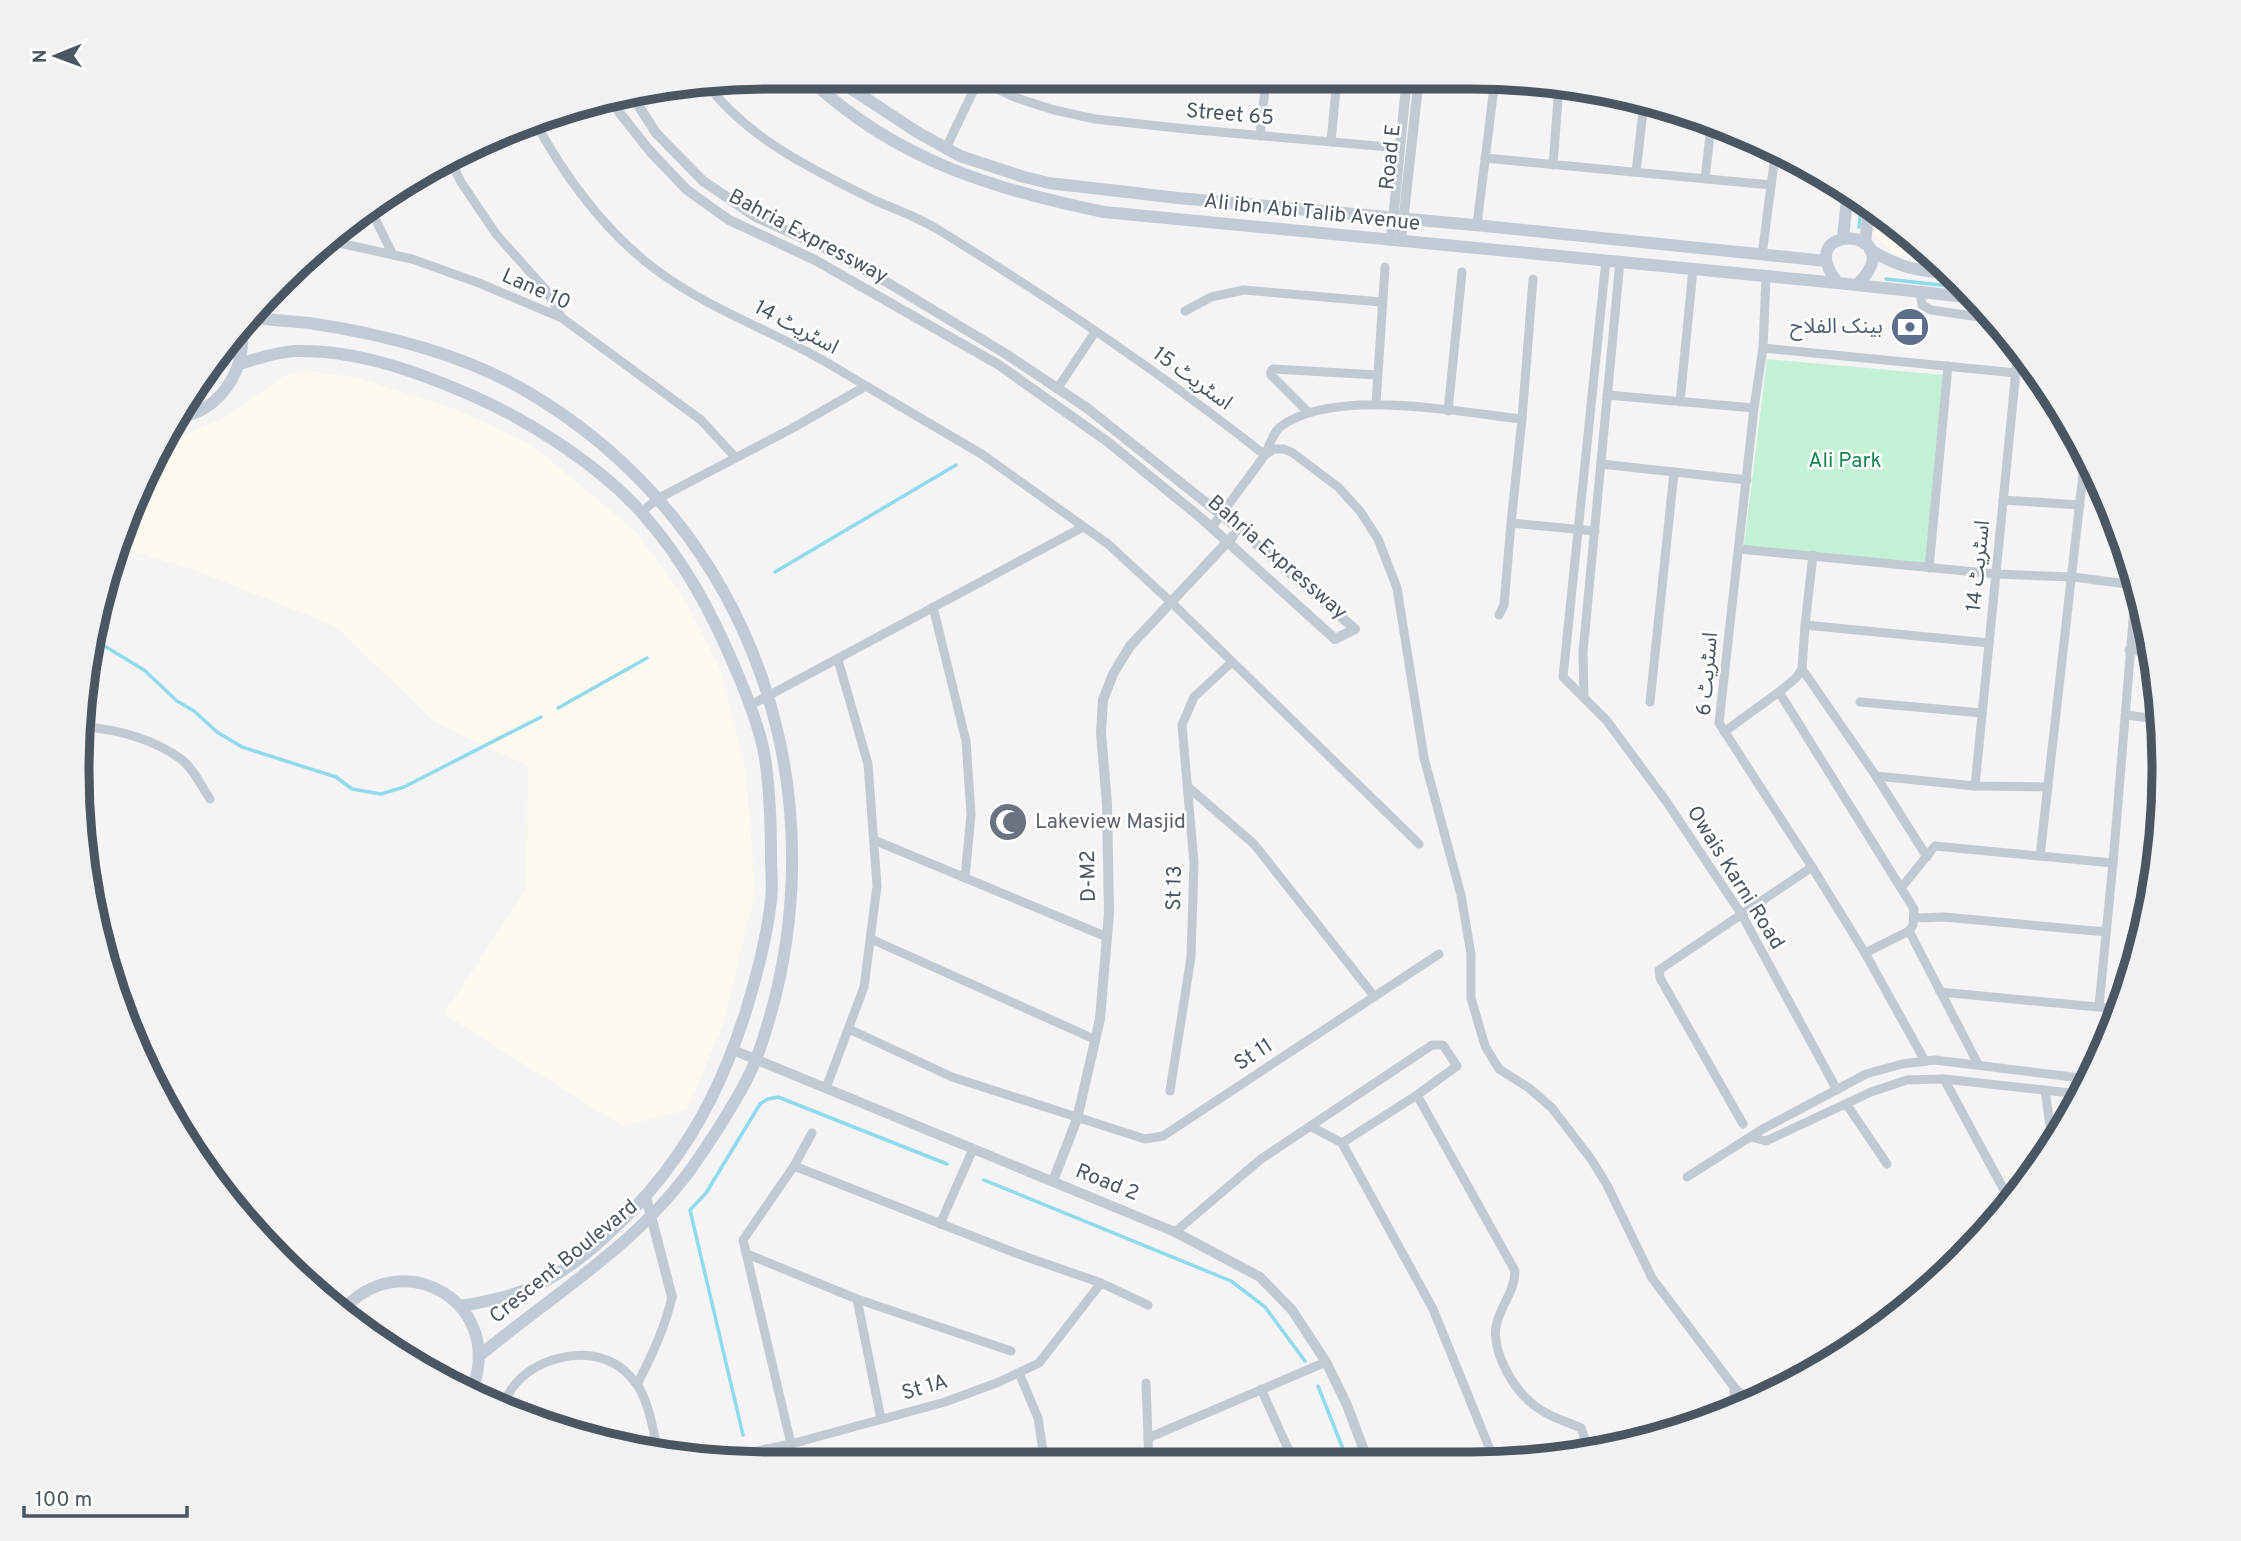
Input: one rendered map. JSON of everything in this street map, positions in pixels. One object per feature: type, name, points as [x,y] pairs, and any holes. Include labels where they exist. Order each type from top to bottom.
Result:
[{"type":"main road","name":"Ali ibn Abi Talib Avenue","points":[[822,89],[881,135],[936,164],[1004,189],[1104,212],[1838,283]]},
{"type":"main road","name":"Ali ibn Abi Talib Avenue","points":[[852,89],[917,132],[977,163],[1049,183],[1826,261]]},
{"type":"main road","points":[[1843,238],[1847,203]]},
{"type":"main road","points":[[1858,284],[1872,264],[1867,247],[1868,218]]},
{"type":"main road","points":[[1934,272],[1909,269],[1895,264],[1851,237],[1843,238],[1830,246],[1826,261],[1838,283],[1959,296]]},
{"type":"main road","name":"Crescent Boulevard","points":[[261,318],[309,323],[405,342],[452,357],[524,389],[583,429],[617,457],[659,498],[691,540],[725,594],[747,637],[777,722],[789,791],[792,883],[780,968],[756,1060],[699,1158],[677,1189],[651,1217],[480,1356]]},
{"type":"main road","points":[[191,414],[204,409],[219,397],[231,382],[239,364],[242,341]]},
{"type":"main road","name":"Crescent Boulevard","points":[[239,364],[295,351],[382,363],[430,377],[487,403],[536,429],[575,455],[641,512],[680,561],[701,594],[717,625],[749,706],[766,767],[771,823],[771,897],[757,975],[733,1051],[714,1097],[679,1155],[646,1197],[610,1232],[552,1278],[510,1296],[460,1306]]},
{"type":"main road","points":[[347,1304],[364,1291],[397,1280],[414,1281],[447,1294],[460,1306],[474,1329],[480,1356],[474,1383]]},
{"type":"street","points":[[946,148],[975,89]]},
{"type":"street","name":"Street 65","points":[[996,89],[1054,110],[1095,118],[1400,148]]},
{"type":"street","points":[[1261,136],[1265,89]]},
{"type":"street","points":[[1331,142],[1336,89]]},
{"type":"street","name":"Road E","points":[[1398,218],[1400,148],[1406,89]]},
{"type":"street","name":"Road E","points":[[1396,240],[1417,89]]},
{"type":"street","points":[[1477,225],[1494,90]]},
{"type":"street","name":"اسٹریٹ 15","points":[[715,92],[744,122],[793,159],[935,228],[1095,332],[1207,410],[1265,455]]},
{"type":"street","points":[[1553,165],[1558,95]]},
{"type":"street","name":"Bahria Expressway","points":[[616,107],[649,150],[687,190],[729,220],[815,260],[999,365],[1108,442],[1212,527],[1335,639],[1355,629],[1239,528],[1087,408],[1006,354],[886,281],[820,246],[756,218],[704,181],[656,133],[636,102]]},
{"type":"street","points":[[1636,172],[1643,111]]},
{"type":"street","name":"اسٹریٹ 14","points":[[539,130],[554,158],[603,223],[654,269],[702,299],[815,356],[982,456],[1108,544],[1419,844]]},
{"type":"street","points":[[1705,179],[1710,133]]},
{"type":"street","points":[[1485,158],[1771,185]]},
{"type":"street","points":[[1762,255],[1774,161]]},
{"type":"street","points":[[454,168],[496,234],[546,290],[562,318]]},
{"type":"street","points":[[374,217],[393,255]]},
{"type":"street","name":"Lane 10","points":[[340,243],[412,259],[479,283],[562,318],[701,420],[735,457]]},
{"type":"street","name":"Owais Karni Road","points":[[1606,260],[1563,677],[1607,721],[1666,801],[1742,915],[1837,1090]]},
{"type":"street","points":[[1584,698],[1583,652],[1620,261]]},
{"type":"street","points":[[1376,404],[1385,267]]},
{"type":"street","points":[[1680,402],[1693,269]]},
{"type":"street","points":[[1448,411],[1462,272]]},
{"type":"street","name":"اسٹریٹ 6","points":[[1766,277],[1763,348],[1719,723],[1865,953],[1925,1061]]},
{"type":"street","points":[[1499,615],[1504,605],[1533,279]]},
{"type":"street","points":[[1185,311],[1211,298],[1244,290],[1381,302]]},
{"type":"street","points":[[1920,292],[1922,305],[1931,310],[1979,317]]},
{"type":"street","points":[[1057,388],[1095,332]]},
{"type":"street","points":[[1763,348],[2016,373]]},
{"type":"street","name":"اسٹریٹ 14","points":[[1975,786],[2017,364]]},
{"type":"street","points":[[1929,568],[1948,366]]},
{"type":"street","points":[[1308,412],[1270,371],[1273,369],[1377,375]]},
{"type":"street","points":[[641,512],[659,498],[791,429],[866,386]]},
{"type":"street","points":[[1607,395],[1755,408]]},
{"type":"street","points":[[1212,527],[1265,455],[1278,429],[1308,412],[1345,405],[1376,404],[1522,419]]},
{"type":"street","points":[[1265,455],[1274,449],[1293,453],[1338,487],[1360,510],[1378,539],[1396,588],[1424,758],[1461,895],[1471,954],[1471,998],[1485,1046],[1499,1069],[1529,1088],[1552,1108],[1576,1138],[1607,1185],[1652,1278],[1742,1395]]},
{"type":"street","points":[[1601,464],[1747,480]]},
{"type":"street","points":[[1650,702],[1674,472]]},
{"type":"street","points":[[2040,856],[2083,474]]},
{"type":"street","points":[[2003,500],[2080,505]]},
{"type":"street","points":[[1511,523],[1595,531]]},
{"type":"street","points":[[749,706],[1083,527]]},
{"type":"street","name":"D-M2","points":[[1052,1181],[1077,1119],[1100,1019],[1109,913],[1107,804],[1101,733],[1103,700],[1113,674],[1130,646],[1239,528]]},
{"type":"street","points":[[1739,549],[2126,584]]},
{"type":"street","points":[[1724,732],[1779,692],[1796,678],[1802,669],[1813,555]]},
{"type":"street","points":[[933,607],[966,741],[971,814],[965,878]]},
{"type":"street","points":[[2099,1006],[2133,612]]},
{"type":"street","points":[[1805,625],[1989,643]]},
{"type":"street","points":[[2129,650],[2141,652]]},
{"type":"street","points":[[826,1088],[864,987],[877,886],[868,764],[838,660]]},
{"type":"street","name":"St 13","points":[[1170,1091],[1191,957],[1194,863],[1182,725],[1194,697],[1232,662]]},
{"type":"street","points":[[1802,669],[1876,776],[1927,857]]},
{"type":"street","points":[[1779,692],[1914,909],[1915,918],[1909,931],[1865,953]]},
{"type":"street","points":[[1860,702],[1982,713]]},
{"type":"street","points":[[2125,715],[2149,718]]},
{"type":"street","points":[[91,727],[110,729],[166,751],[183,761],[210,799]]},
{"type":"street","points":[[1876,776],[1975,786],[2048,787]]},
{"type":"street","points":[[1187,786],[1254,844],[1374,996]]},
{"type":"street","points":[[874,841],[1107,937]]},
{"type":"street","points":[[1901,888],[1935,846],[2113,863]]},
{"type":"street","points":[[1743,1124],[1660,978],[1659,970],[1812,867]]},
{"type":"street","points":[[1915,918],[1944,917],[2106,932]]},
{"type":"street","points":[[1909,931],[1978,1064]]},
{"type":"street","points":[[870,939],[1094,1039]]},
{"type":"street","name":"St 11","points":[[849,1029],[952,1077],[1145,1139],[1163,1136],[1438,954]]},
{"type":"street","points":[[1940,992],[2109,1007]]},
{"type":"street","points":[[1175,1232],[1261,1159],[1432,1045],[1443,1045],[1457,1066],[1342,1143]]},
{"type":"street","name":"Road 2","points":[[733,1051],[1175,1232],[1260,1277],[1292,1310],[1326,1362],[1347,1405],[1365,1452]]},
{"type":"street","points":[[1687,1177],[1751,1137],[1866,1074],[1902,1064],[1936,1060],[2078,1078]]},
{"type":"street","points":[[1751,1137],[1766,1141],[1871,1092],[1907,1080],[1944,1079],[2070,1093]]},
{"type":"street","points":[[1944,1079],[2005,1193]]},
{"type":"street","points":[[2045,1090],[2050,1127]]},
{"type":"street","points":[[1417,1095],[1515,1271],[1515,1283],[1497,1323],[1496,1347],[1504,1369],[1525,1397],[1538,1409],[1581,1428],[1585,1442]]},
{"type":"street","points":[[1847,1105],[1887,1164]]},
{"type":"street","points":[[1310,1126],[1342,1143],[1433,1309],[1491,1451]]},
{"type":"street","points":[[791,1444],[743,1240],[794,1166],[812,1133]]},
{"type":"street","points":[[940,1223],[973,1149]]},
{"type":"street","points":[[794,1166],[1018,1254],[1101,1283],[1148,1305]]},
{"type":"street","points":[[637,1384],[656,1349],[668,1317],[671,1297],[646,1197]]},
{"type":"street","points":[[747,1254],[857,1299],[1011,1351]]},
{"type":"street","name":"St 1A","points":[[755,1451],[945,1402],[1020,1373],[1039,1363],[1101,1283]]},
{"type":"street","points":[[857,1299],[881,1419]]},
{"type":"street","points":[[506,1398],[513,1386],[536,1367],[558,1358],[586,1356],[616,1364],[637,1384],[656,1442]]},
{"type":"street","points":[[1148,1438],[1326,1362]]},
{"type":"street","points":[[1020,1373],[1038,1418],[1043,1452]]},
{"type":"street","points":[[1146,1383],[1149,1452]]},
{"type":"street","points":[[1734,1387],[1734,1399]]},
{"type":"street","points":[[1261,1389],[1290,1452]]},
{"type":"shaded area","points":[[1874,222],[1921,259],[1894,254],[1873,234]]},
{"type":"shaded area","points":[[308,371],[359,378],[455,409],[532,445],[635,531],[683,596],[720,668],[746,772],[755,892],[722,1026],[687,1110],[622,1126],[444,1014],[526,890],[528,766],[435,722],[335,626],[197,571],[126,549],[141,510],[177,438],[224,418],[285,375]]},
{"type":"green space","name":"Ali Park","points":[[1767,359],[1944,375],[1926,566],[1744,546]]},
{"type":"waterway","points":[[1859,227],[1861,212]]},
{"type":"waterway","points":[[1886,279],[1949,286]]},
{"type":"waterway","points":[[775,572],[956,465]]},
{"type":"waterway","points":[[101,644],[144,670],[177,701],[194,711],[217,732],[242,747],[336,777],[352,789],[381,794],[404,787],[541,717]]},
{"type":"waterway","points":[[558,708],[647,658]]},
{"type":"waterway","points":[[743,1435],[690,1210],[706,1193],[760,1104],[778,1097],[947,1164]]},
{"type":"waterway","points":[[984,1180],[1231,1281],[1265,1307],[1305,1361]]},
{"type":"waterway","points":[[1318,1386],[1344,1452]]},
{"type":"place","name":"بینک الفلاح","points":[[1910,327]]},
{"type":"place","name":"Lakeview Masjid","points":[[1008,822]]}]
